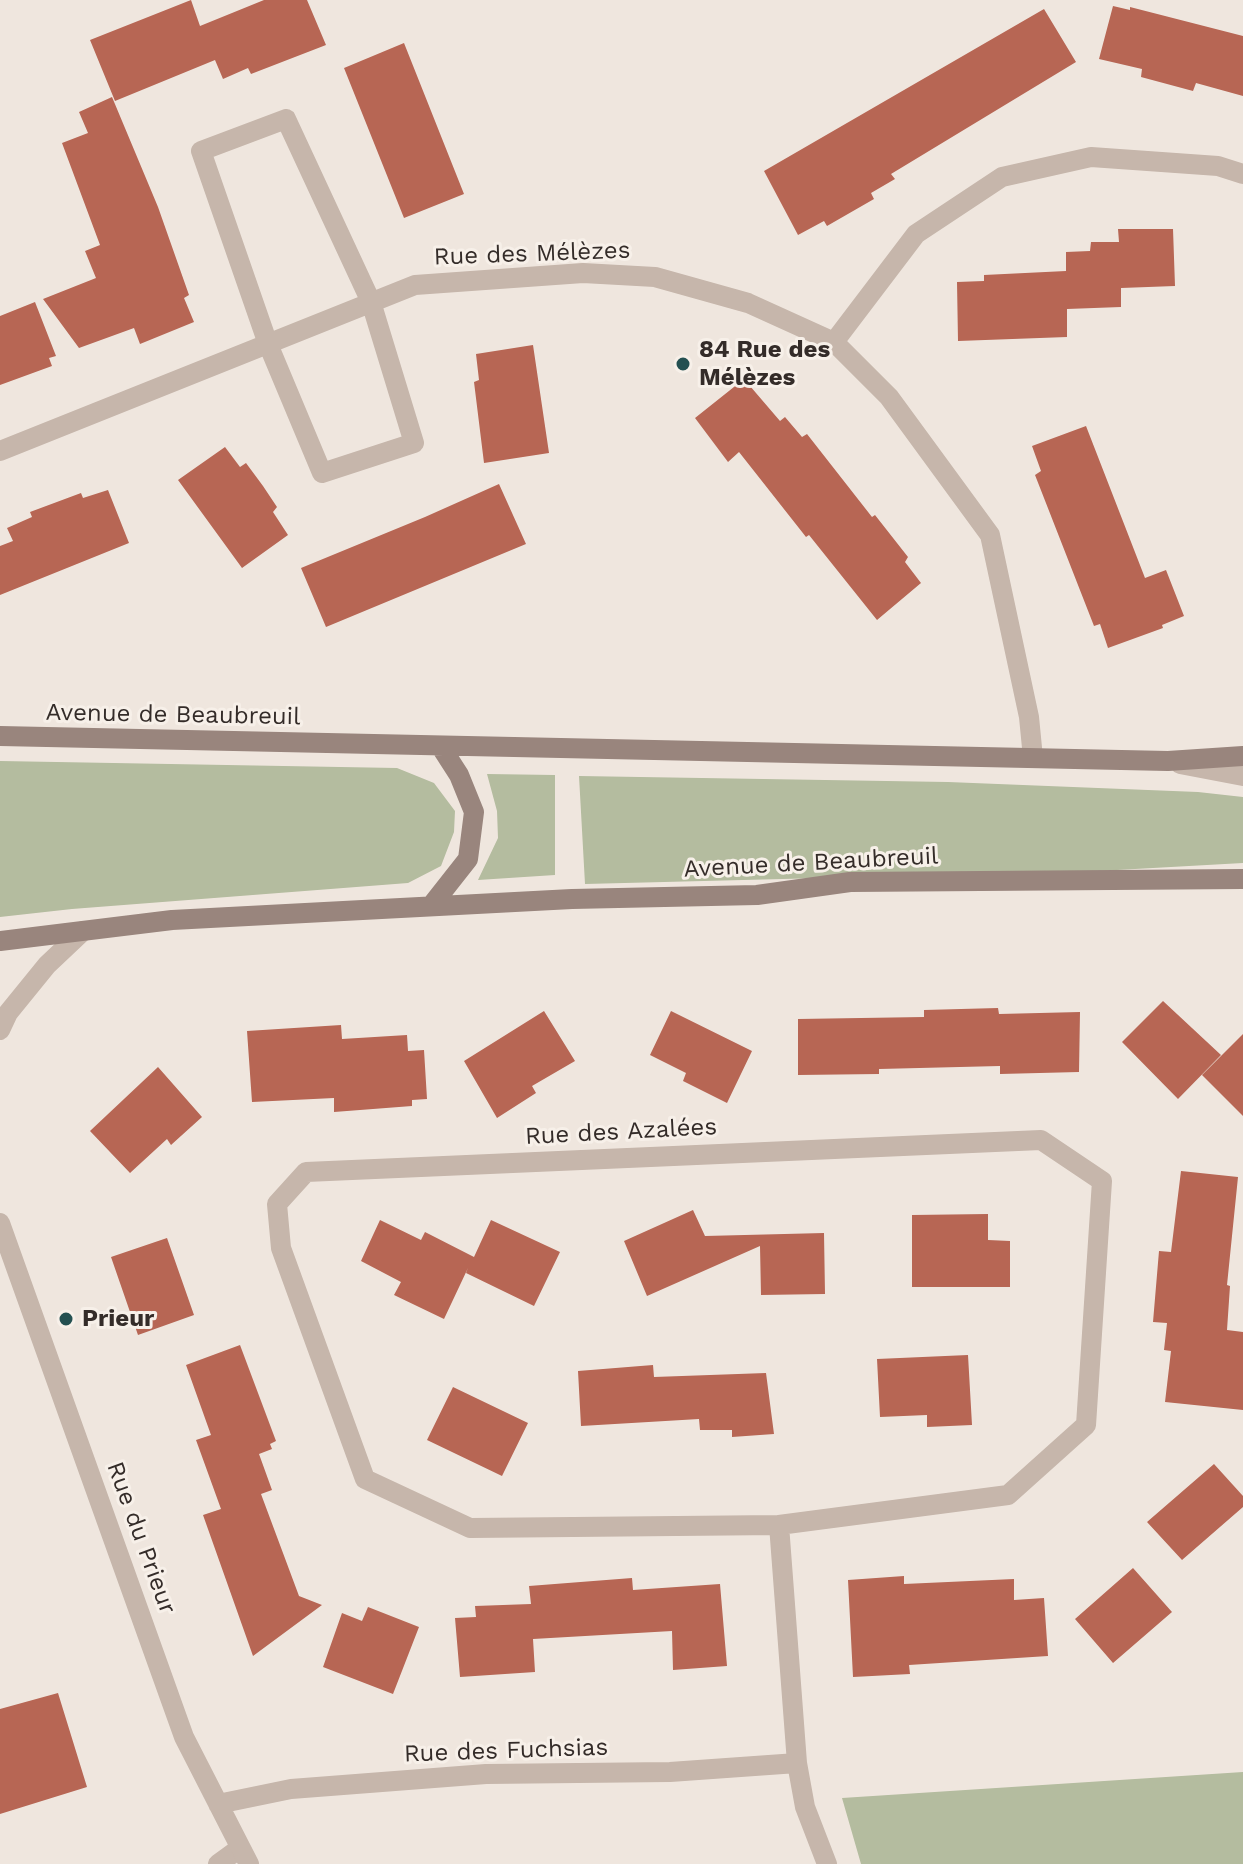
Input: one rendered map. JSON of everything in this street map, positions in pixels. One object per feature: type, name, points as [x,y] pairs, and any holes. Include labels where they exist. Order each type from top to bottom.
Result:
[{"type":"main road","name":"Avenue de Beaubreuil","points":[[0,736],[1168,761],[1243,756]]},
{"type":"main road","points":[[431,906],[468,859],[474,812],[459,775],[441,747]]},
{"type":"main road","name":"Avenue de Beaubreuil","points":[[0,941],[172,920],[572,899],[757,895],[850,882],[1243,879]]},
{"type":"street","points":[[286,119],[371,302],[414,443],[322,473],[268,344],[201,151],[286,119]]},
{"type":"street","points":[[834,342],[916,234],[1002,177],[1091,157],[1218,166],[1243,174]]},
{"type":"street","name":"Rue des Mélèzes","points":[[0,451],[415,285],[583,273],[655,277],[748,303],[834,342],[889,397],[990,535],[1029,717],[1033,758]]},
{"type":"street","name":"Avenue de Beaubreuil","points":[[1168,761],[1243,776]]},
{"type":"street","points":[[0,1030],[8,1013],[47,965],[83,931]]},
{"type":"street","name":"Rue des Azalées","points":[[1041,1140],[1102,1181],[1086,1425],[1008,1495],[779,1525],[470,1528],[365,1479],[281,1248],[277,1204],[306,1172],[1041,1140]]},
{"type":"street","name":"Rue du Prieur","points":[[0,1223],[184,1737],[244,1856]]},
{"type":"street","points":[[779,1525],[797,1763],[805,1807],[827,1864]]},
{"type":"street","name":"Rue des Fuchsias","points":[[218,1804],[291,1789],[486,1774],[670,1772],[797,1763]]},
{"type":"street","points":[[218,1864],[244,1856]]},
{"type":"green space","points":[[0,761],[397,768],[434,783],[455,811],[454,832],[441,866],[408,883],[0,917]]},
{"type":"green space","points":[[487,774],[555,775],[555,875],[478,880],[498,838],[497,811]]},
{"type":"green space","points":[[579,776],[948,782],[1198,792],[1243,797],[1243,863],[1099,871],[585,884]]},
{"type":"green space","points":[[1243,1772],[1243,1864],[861,1864],[842,1798]]},
{"type":"building","points":[[191,0],[200,26],[264,0],[307,0],[326,45],[251,74],[248,68],[223,79],[215,60],[115,101],[90,40]]},
{"type":"building","points":[[1113,6],[1130,10],[1130,7],[1243,36],[1243,96],[1196,83],[1193,91],[1141,77],[1142,69],[1099,59]]},
{"type":"building","points":[[1044,9],[1076,62],[891,174],[895,179],[871,193],[874,199],[827,226],[824,221],[798,235],[764,171]]},
{"type":"building","points":[[404,43],[464,194],[404,218],[344,68]]},
{"type":"building","points":[[112,97],[158,207],[189,295],[184,298],[194,322],[140,344],[134,328],[79,348],[43,299],[96,278],[85,251],[100,245],[62,143],[88,133],[79,112]]},
{"type":"building","points":[[1118,229],[1173,229],[1175,286],[1121,288],[1121,307],[1067,309],[1067,337],[958,341],[957,282],[984,281],[984,275],[1066,271],[1066,252],[1090,251],[1091,242],[1119,242]]},
{"type":"building","points":[[35,302],[56,356],[49,358],[52,366],[0,385],[0,316]]},
{"type":"building","points":[[533,345],[549,453],[484,463],[474,382],[479,380],[476,354]]},
{"type":"building","points":[[744,379],[780,421],[785,417],[802,437],[807,434],[872,517],[875,515],[908,557],[905,562],[921,583],[877,620],[739,452],[728,462],[695,418]]},
{"type":"building","points":[[1086,426],[1145,578],[1166,570],[1184,616],[1162,625],[1163,628],[1108,648],[1100,624],[1094,626],[1035,475],[1041,471],[1032,446]]},
{"type":"building","points":[[225,447],[240,467],[246,463],[263,486],[277,507],[273,512],[288,535],[242,568],[178,480]]},
{"type":"building","points":[[499,484],[526,544],[326,627],[301,568]]},
{"type":"building","points":[[108,490],[129,543],[0,595],[0,546],[13,541],[7,528],[32,517],[30,512],[81,493],[83,498]]},
{"type":"building","points":[[1163,1001],[1221,1055],[1178,1099],[1122,1042]]},
{"type":"building","points":[[998,1008],[999,1014],[1080,1012],[1079,1072],[1000,1074],[1000,1066],[879,1069],[879,1074],[798,1075],[798,1019],[924,1017],[924,1010]]},
{"type":"building","points":[[544,1011],[575,1061],[532,1086],[536,1093],[497,1118],[464,1061]]},
{"type":"building","points":[[671,1011],[752,1051],[727,1103],[683,1081],[686,1073],[650,1055]]},
{"type":"building","points":[[341,1025],[342,1039],[407,1035],[408,1051],[424,1050],[427,1099],[412,1100],[412,1106],[334,1112],[334,1098],[252,1102],[247,1031]]},
{"type":"building","points":[[1243,1034],[1243,1116],[1202,1075]]},
{"type":"building","points":[[158,1067],[202,1117],[171,1145],[167,1139],[130,1173],[90,1131]]},
{"type":"building","points":[[1181,1171],[1238,1177],[1227,1285],[1230,1286],[1227,1330],[1243,1332],[1243,1410],[1165,1402],[1171,1351],[1164,1350],[1167,1323],[1153,1322],[1159,1251],[1171,1252]]},
{"type":"building","points":[[693,1210],[705,1236],[824,1233],[825,1294],[761,1295],[760,1246],[647,1296],[624,1241]]},
{"type":"building","points":[[988,1214],[988,1240],[1010,1241],[1010,1287],[912,1287],[912,1215]]},
{"type":"building","points":[[380,1220],[421,1240],[425,1232],[474,1257],[491,1220],[560,1252],[534,1306],[466,1273],[468,1268],[444,1319],[394,1295],[401,1282],[361,1261]]},
{"type":"building","points":[[167,1238],[194,1315],[138,1335],[111,1257]]},
{"type":"building","points":[[240,1345],[276,1441],[270,1444],[272,1449],[259,1454],[272,1490],[261,1494],[299,1596],[322,1605],[253,1656],[203,1515],[221,1509],[196,1440],[211,1435],[186,1365]]},
{"type":"building","points":[[968,1355],[972,1425],[927,1427],[927,1415],[880,1417],[877,1359]]},
{"type":"building","points":[[653,1365],[654,1377],[766,1373],[774,1434],[732,1437],[732,1430],[700,1430],[699,1419],[581,1426],[578,1371]]},
{"type":"building","points":[[453,1387],[528,1423],[502,1476],[427,1440]]},
{"type":"building","points":[[1214,1464],[1243,1496],[1243,1507],[1182,1560],[1147,1522]]},
{"type":"building","points":[[1133,1568],[1172,1612],[1113,1663],[1075,1619]]},
{"type":"building","points":[[904,1576],[904,1584],[1014,1579],[1014,1600],[1044,1598],[1048,1656],[909,1665],[910,1674],[853,1677],[848,1580]]},
{"type":"building","points":[[632,1578],[633,1590],[720,1584],[727,1666],[673,1670],[672,1631],[533,1639],[535,1672],[460,1677],[455,1618],[476,1617],[475,1606],[531,1604],[529,1586]]},
{"type":"building","points":[[368,1607],[419,1627],[393,1694],[323,1667],[342,1613],[362,1621]]},
{"type":"building","points":[[58,1693],[87,1787],[0,1814],[0,1709]]},
{"type":"place","name":"84 Rue des Mélèzes","points":[[683,364]]},
{"type":"place","name":"Prieur","points":[[66,1319]]}]
